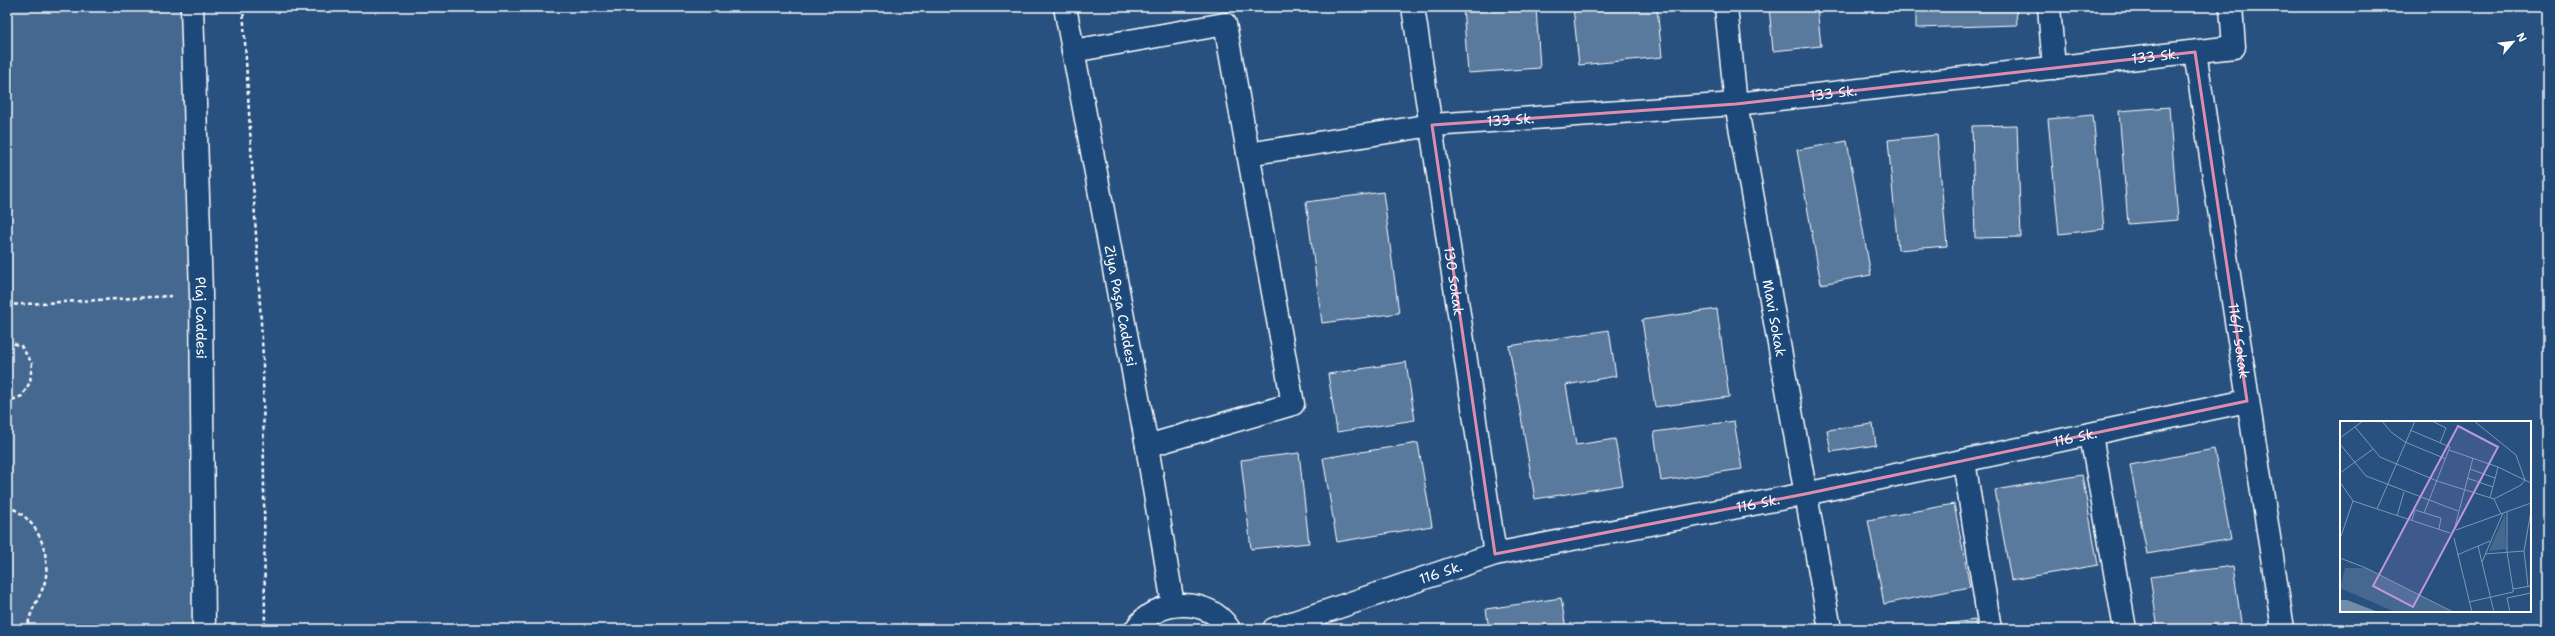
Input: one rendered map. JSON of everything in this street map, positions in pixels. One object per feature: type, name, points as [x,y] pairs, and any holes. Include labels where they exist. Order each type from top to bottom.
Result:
[{"type":"street","name":"Plaj Caddesi","points":[[192,7],[201,294],[204,629]]},
{"type":"street","name":"Ziya Paşa Caddesi","points":[[1065,7],[1147,446],[1173,605]]},
{"type":"street","name":"130 Sokak","points":[[1413,7],[1432,125],[1495,554]]},
{"type":"street","name":"Mavi Sokak","points":[[1726,7],[1736,104],[1830,629]]},
{"type":"street","points":[[2049,7],[2054,68]]},
{"type":"street","name":"133 Sk.","points":[[1248,154],[1432,125],[1736,104],[2234,48],[2231,7]]},
{"type":"street","points":[[1073,51],[1225,24],[1294,404],[1147,446]]},
{"type":"street","name":"116/1 Sokak","points":[[2195,52],[2247,401],[2283,629]]},
{"type":"street","name":"116 Sk.","points":[[1274,629],[1495,554],[1805,494],[2092,435],[2247,401]]},
{"type":"street","points":[[2092,435],[2125,629]]},
{"type":"street","points":[[1964,461],[1990,629]]},
{"type":"street","points":[[1136,629],[1140,622],[1155,611],[1173,605],[1193,605],[1212,612],[1229,629]]},
{"type":"path","points":[[243,7],[263,356],[265,629]]},
{"type":"path","points":[[7,306],[201,294]]},
{"type":"path","points":[[7,341],[21,346],[32,363],[30,382],[22,396],[7,402]]},
{"type":"path","points":[[7,506],[18,510],[34,524],[43,548],[46,577],[34,605],[28,629]]},
{"type":"highlighted area","points":[[2195,52],[2247,401],[1805,494],[1495,554],[1432,125],[1736,104]]},
{"type":"shaded area","points":[[7,7],[192,7],[204,629],[7,629]]},
{"type":"building","points":[[1463,7],[1536,7],[1540,68],[1468,73]]},
{"type":"building","points":[[1573,7],[1657,7],[1662,57],[1579,65]]},
{"type":"building","points":[[1769,7],[1817,7],[1821,46],[1773,51]]},
{"type":"building","points":[[1916,7],[2016,7],[2017,25],[1916,28]]},
{"type":"building","points":[[2169,107],[2178,220],[2128,224],[2119,111]]},
{"type":"building","points":[[2093,115],[2104,229],[2059,234],[2048,119]]},
{"type":"building","points":[[2017,125],[2021,237],[1975,238],[1972,126]]},
{"type":"building","points":[[1937,135],[1947,246],[1898,250],[1888,140]]},
{"type":"building","points":[[1847,141],[1871,275],[1821,284],[1797,150]]},
{"type":"building","points":[[1383,192],[1399,313],[1322,323],[1306,202]]},
{"type":"building","points":[[1717,309],[1729,397],[1655,407],[1642,320]]},
{"type":"building","points":[[1609,330],[1616,376],[1566,385],[1576,445],[1615,439],[1623,485],[1535,499],[1509,346]]},
{"type":"building","points":[[1406,362],[1415,420],[1337,432],[1328,374]]},
{"type":"building","points":[[1734,421],[1742,469],[1661,481],[1654,432]]},
{"type":"building","points":[[1873,424],[1876,445],[1831,452],[1827,430]]},
{"type":"building","points":[[1418,443],[1432,526],[1337,542],[1323,458]]},
{"type":"building","points":[[2214,449],[2231,539],[2147,554],[2130,465]]},
{"type":"building","points":[[1299,453],[1309,543],[1251,549],[1241,460]]},
{"type":"building","points":[[2082,475],[2098,565],[2011,580],[1995,490]]},
{"type":"building","points":[[1954,504],[1970,587],[1884,604],[1868,520]]},
{"type":"building","points":[[2233,566],[2242,629],[2158,629],[2150,577]]},
{"type":"building","points":[[1561,598],[1566,629],[1489,629],[1486,609]]},
{"type":"building","points":[[1975,620],[1976,629],[1909,629]]}]
